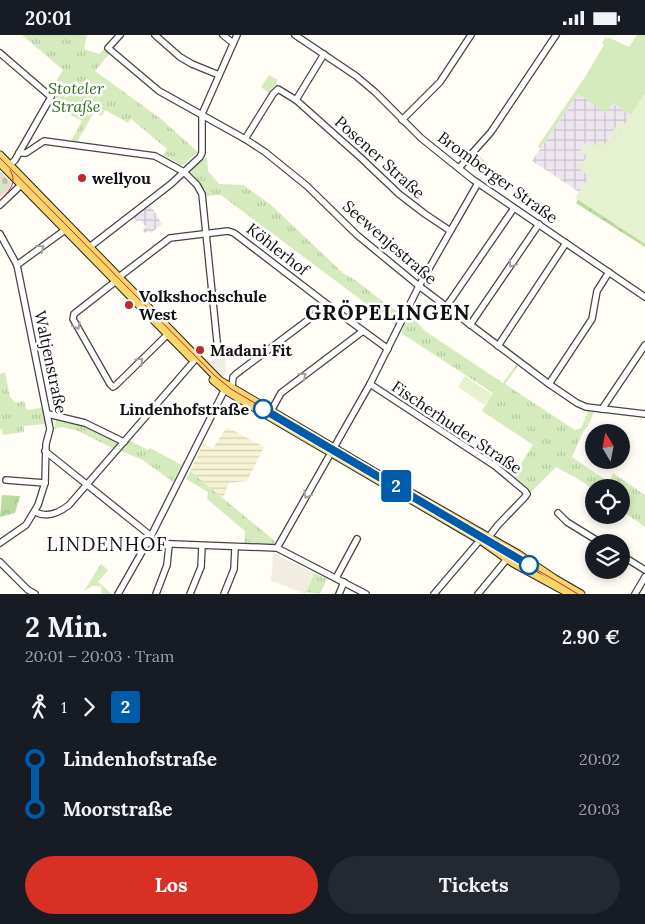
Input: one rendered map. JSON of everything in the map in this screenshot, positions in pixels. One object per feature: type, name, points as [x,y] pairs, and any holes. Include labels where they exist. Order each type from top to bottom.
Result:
[{"type":"main road","points":[[0,155],[87,248],[228,387],[271,411],[332,450],[518,554],[581,594]]},
{"type":"main road","points":[[0,163],[65,230],[87,248]]},
{"type":"main road","points":[[118,279],[194,361],[228,387],[480,540],[507,559],[570,594]]},
{"type":"street","name":"Seewenjestraße","points":[[120,35],[108,48],[159,91],[245,139],[296,177],[358,235],[419,286],[549,384],[586,407],[645,413]]},
{"type":"street","points":[[155,35],[186,61],[219,75]]},
{"type":"street","points":[[223,35],[232,43]]},
{"type":"street","points":[[87,248],[164,190],[200,157],[202,153],[202,115],[237,35]]},
{"type":"street","name":"Bromberger Straße","points":[[295,35],[344,67],[374,91],[421,138],[478,183],[645,297]]},
{"type":"street","points":[[402,120],[440,82],[471,35]]},
{"type":"street","points":[[459,168],[491,133],[556,35]]},
{"type":"street","points":[[0,53],[51,97],[19,153],[10,165]]},
{"type":"street","points":[[296,100],[324,54]]},
{"type":"street","name":"Posener Straße","points":[[245,139],[275,90],[282,91],[296,100],[399,194],[449,231]]},
{"type":"street","points":[[19,153],[26,153],[44,141],[146,154],[164,159],[184,172],[200,189],[218,351]]},
{"type":"street","points":[[277,548],[370,384],[419,286],[478,183]]},
{"type":"street","points":[[0,205],[21,185]]},
{"type":"street","points":[[446,307],[514,208]]},
{"type":"street","points":[[470,325],[539,224]]},
{"type":"street","points":[[17,265],[65,230]]},
{"type":"street","name":"Köhlerhof","points":[[168,334],[113,387],[73,319],[74,314],[170,238],[228,231],[234,233],[388,349]]},
{"type":"street","name":"Waltjenstraße","points":[[0,234],[17,265],[50,429],[45,451],[45,483],[35,512],[26,525],[0,543]]},
{"type":"street","points":[[498,346],[566,243]]},
{"type":"street","points":[[549,384],[592,319],[597,291],[609,272]]},
{"type":"street","points":[[118,594],[148,543],[233,377],[328,305]]},
{"type":"street","points":[[271,411],[282,393],[363,331]]},
{"type":"street","points":[[602,409],[645,345]]},
{"type":"street","points":[[35,512],[46,515],[60,511],[69,505],[194,361]]},
{"type":"street","name":"Fischerhuder Straße","points":[[370,384],[500,470],[527,494],[488,538]]},
{"type":"street","points":[[48,414],[85,423],[124,442]]},
{"type":"street","points":[[45,451],[151,536]]},
{"type":"street","points":[[6,480],[45,483]]},
{"type":"street","points":[[558,513],[567,522],[586,534]]},
{"type":"street","points":[[336,578],[357,539]]},
{"type":"street","points":[[434,594],[480,540]]},
{"type":"street","points":[[148,543],[235,548],[277,548],[366,594]]},
{"type":"street","points":[[156,594],[167,565],[169,545]]},
{"type":"street","points":[[190,594],[201,567],[202,546]]},
{"type":"street","points":[[224,594],[234,569],[235,548]]},
{"type":"street","points":[[478,594],[507,559]]},
{"type":"street","points":[[630,560],[645,569]]},
{"type":"street","points":[[0,562],[34,594]]},
{"type":"street","points":[[635,594],[645,577]]},
{"type":"street","points":[[339,594],[344,582]]},
{"type":"shaded area","points":[[578,94],[606,112],[612,103],[631,115],[579,192],[532,161]]},
{"type":"shaded area","points":[[149,203],[162,224],[151,233],[149,231],[145,233],[143,230],[146,227],[140,220],[137,222],[133,216]]},
{"type":"shaded area","points":[[225,355],[226,373],[221,381],[199,360],[207,359],[210,361]]},
{"type":"shaded area","points":[[227,427],[264,447],[247,481],[229,483],[223,498],[190,471],[203,444],[213,448]]},
{"type":"shaded area","points":[[273,553],[314,573],[305,594],[270,580]]},
{"type":"green space","name":"Stoteler Straße","points":[[22,35],[87,35],[84,49],[99,54],[104,49],[109,54],[95,71],[161,119],[198,152],[181,165],[163,155],[167,149],[131,119],[128,123],[105,110],[102,116],[94,112],[77,142],[71,141],[82,121],[51,104],[55,97],[49,92],[63,70]]},
{"type":"green space","points":[[637,35],[645,35],[645,94],[631,115],[613,103],[606,113],[578,94],[540,149],[538,146],[585,77],[604,45],[602,43],[605,38],[610,38],[629,47]]},
{"type":"green space","points":[[269,75],[278,80],[269,93],[261,87]]},
{"type":"green space","points":[[645,94],[645,244],[575,198],[590,176],[579,169],[587,156],[580,151],[585,143],[592,147],[594,144],[597,146],[601,141],[605,144],[619,122],[623,125],[591,173]]},
{"type":"green space","points":[[478,153],[492,172],[487,179],[468,166]]},
{"type":"green space","points":[[204,158],[207,158],[208,171],[219,184],[243,185],[270,204],[343,273],[402,314],[396,326],[221,195],[206,196],[205,189],[202,189],[189,172]]},
{"type":"green space","points":[[0,171],[11,183],[8,190],[0,197]]},
{"type":"green space","points":[[582,193],[645,241],[645,247],[576,203]]},
{"type":"green space","points":[[412,317],[425,331],[503,383],[516,365],[518,366],[505,384],[575,430],[581,428],[588,412],[594,412],[589,424],[585,424],[585,430],[572,457],[585,466],[585,469],[590,469],[605,479],[585,479],[585,484],[556,467],[530,493],[529,489],[513,476],[533,445],[482,411],[493,393],[401,333],[407,319]]},
{"type":"green space","points":[[5,372],[10,397],[16,403],[24,401],[26,409],[43,407],[46,424],[24,426],[24,432],[3,435],[2,429],[0,429],[0,374]]},
{"type":"green space","points":[[465,376],[492,394],[485,405],[458,387]]},
{"type":"green space","points":[[56,419],[85,426],[118,443],[114,449],[78,431],[62,427],[54,429]]},
{"type":"green space","points":[[129,440],[148,450],[150,448],[182,465],[173,482],[141,459],[120,451]]},
{"type":"green space","points":[[190,471],[276,542],[272,546],[244,545],[245,531],[207,499],[208,492],[186,479]]},
{"type":"green space","points":[[613,473],[622,479],[610,479]]},
{"type":"green space","points":[[630,485],[645,495],[645,527],[630,516]]},
{"type":"green space","points":[[2,495],[20,496],[15,513],[0,517]]},
{"type":"green space","points":[[101,564],[108,570],[98,582],[112,594],[102,594],[101,587],[98,586],[92,586],[84,591]]},
{"type":"green space","points":[[314,573],[327,579],[320,594],[306,592]]},
{"type":"tram line","points":[[0,158],[214,375],[231,389],[578,594]]},
{"type":"tram line","points":[[0,200],[13,183],[10,170]]},
{"type":"tram line","name":"2","points":[[263,409],[529,565]]},
{"type":"place","name":"wellyou","points":[[82,178]]},
{"type":"place","name":"Volkshochschule West","points":[[129,305]]},
{"type":"place","name":"Madani Fit","points":[[200,350]]},
{"type":"place","name":"Lindenhofstraße","points":[[263,409]]},
{"type":"district","name":"GRÖPELINGEN","points":[[388,313]]},
{"type":"district","name":"LINDENHOF","points":[[107,544]]}]
